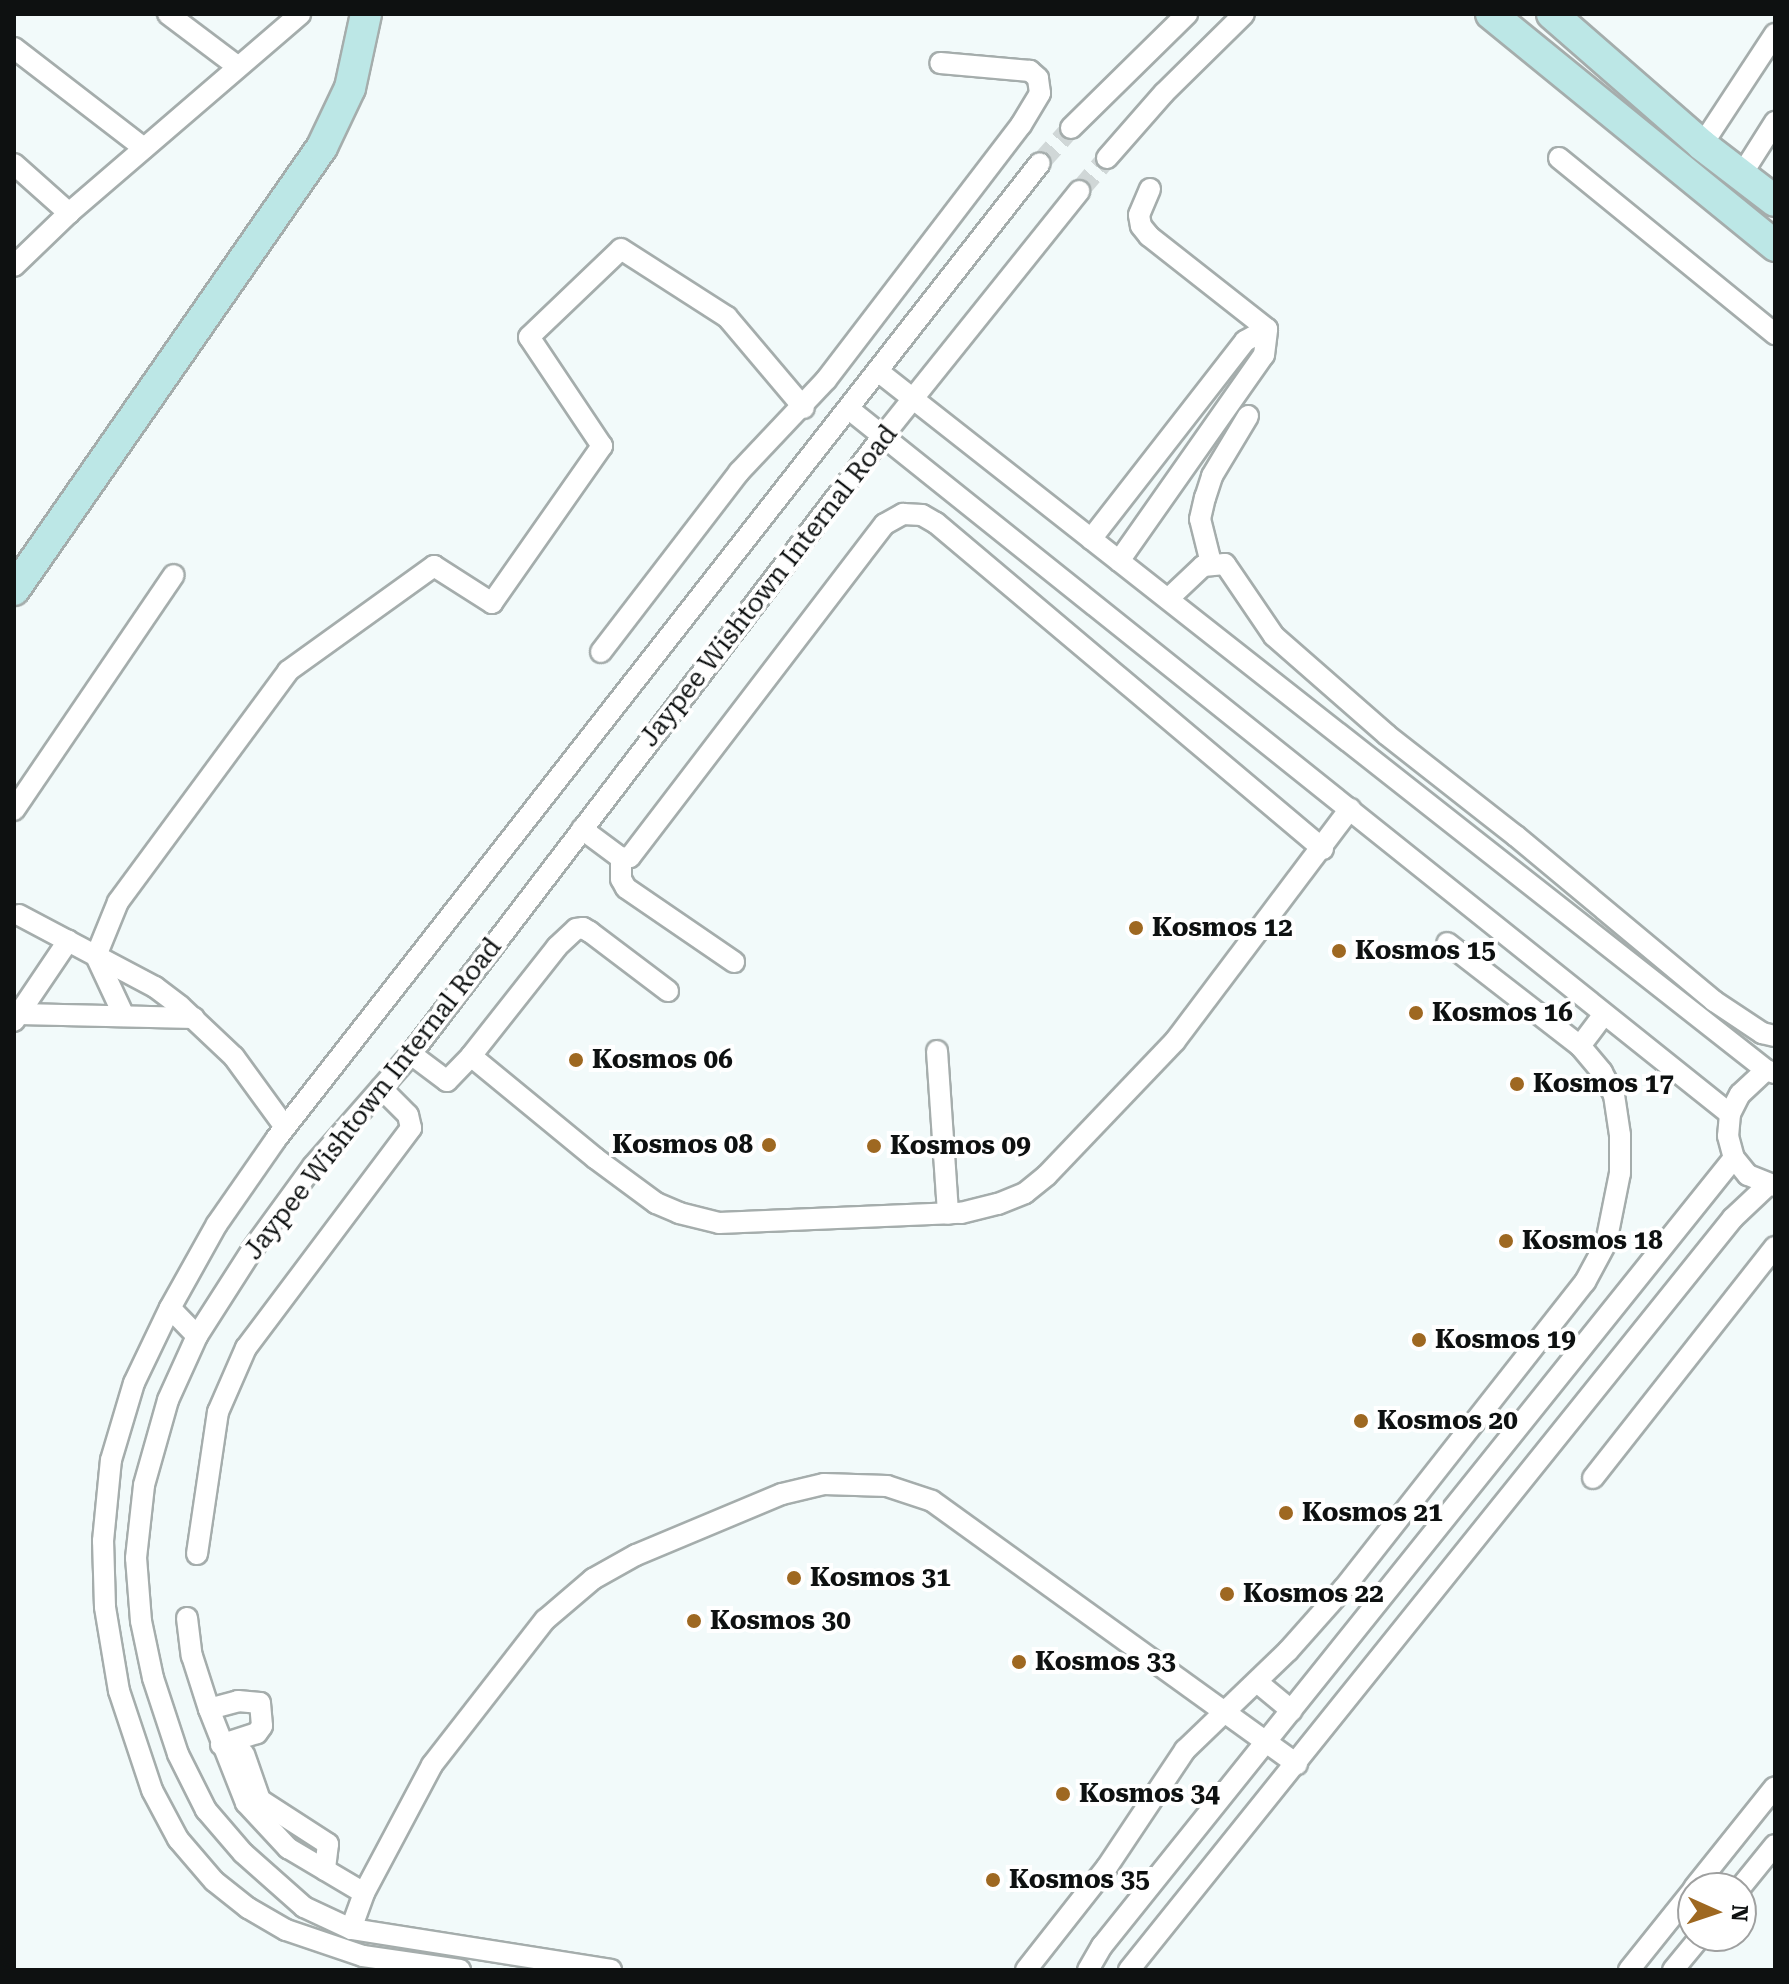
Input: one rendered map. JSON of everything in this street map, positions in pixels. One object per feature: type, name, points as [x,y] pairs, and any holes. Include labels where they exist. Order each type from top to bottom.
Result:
[{"type":"street","points":[[168,14],[237,66]]},
{"type":"street","points":[[14,266],[69,213],[300,14]]},
{"type":"street","points":[[14,590],[322,147],[350,88],[366,14]]},
{"type":"street","points":[[1071,128],[1187,14]]},
{"type":"street","points":[[1107,158],[1164,93],[1244,14]]},
{"type":"street","points":[[1491,14],[1775,246]]},
{"type":"street","points":[[1552,14],[1702,145],[1775,201]]},
{"type":"street","points":[[1702,145],[1775,34]]},
{"type":"street","points":[[14,48],[144,148]]},
{"type":"street","points":[[601,652],[739,472],[804,408],[1021,125],[1040,93],[1038,78],[1030,71],[940,63]]},
{"type":"street","points":[[1742,174],[1775,122]]},
{"type":"street","points":[[1559,158],[1775,334]]},
{"type":"street","name":"Jaypee Wishtown Internal Road","points":[[460,1970],[363,1956],[324,1945],[248,1908],[214,1881],[178,1839],[152,1790],[119,1691],[105,1607],[103,1541],[111,1460],[134,1383],[170,1308],[217,1224],[285,1127],[1040,163]]},
{"type":"street","points":[[14,164],[69,213]]},
{"type":"street","points":[[1150,189],[1139,215],[1141,226],[1149,236],[1267,329]]},
{"type":"street","name":"Jaypee Wishtown Internal Road","points":[[611,1970],[351,1929],[304,1907],[243,1853],[206,1810],[178,1754],[153,1678],[141,1621],[136,1558],[144,1485],[168,1400],[197,1336],[252,1250],[313,1166],[411,1054],[883,436],[1079,191]]},
{"type":"street","points":[[124,1016],[96,956],[118,902],[288,671],[434,566],[492,603],[602,446],[529,337],[621,249],[727,317],[804,408]]},
{"type":"street","points":[[1091,539],[1245,341],[1267,329]]},
{"type":"street","points":[[1119,561],[1264,355],[1267,329]]},
{"type":"street","points":[[879,372],[1770,1072],[1740,1094],[1730,1114],[1728,1136],[1734,1158],[1748,1175],[1771,1185],[1733,1218],[1129,1970]]},
{"type":"street","points":[[849,409],[1730,1114]]},
{"type":"street","points":[[1211,563],[1200,519],[1205,498],[1212,476],[1248,416]]},
{"type":"street","points":[[582,829],[621,858],[630,857],[885,524],[903,514],[922,515],[936,523],[1323,849]]},
{"type":"street","points":[[1168,599],[1192,575],[1211,563],[1225,564],[1260,621],[1274,636],[1387,735],[1714,1001],[1762,1033],[1775,1036]]},
{"type":"street","points":[[14,810],[174,575]]},
{"type":"street","points":[[471,1056],[595,1158],[656,1203],[679,1213],[719,1223],[948,1214],[998,1204],[1025,1193],[1047,1175],[1175,1041],[1323,849],[1350,809]]},
{"type":"street","points":[[621,858],[621,879],[626,888],[734,962]]},
{"type":"street","points":[[19,915],[155,987],[194,1018],[234,1057],[285,1127]]},
{"type":"street","points":[[411,1054],[447,1081],[471,1056],[557,947],[576,929],[590,932],[668,991]]},
{"type":"street","points":[[17,1018],[68,941]]},
{"type":"street","points":[[1026,1970],[1107,1867],[1185,1750],[1257,1682],[1344,1588],[1585,1282],[1606,1243],[1620,1173],[1620,1135],[1614,1095],[1602,1072],[1580,1046],[1447,943]]},
{"type":"street","points":[[1580,1046],[1604,1014]]},
{"type":"street","points":[[17,1018],[194,1018]]},
{"type":"street","points":[[937,1051],[948,1214]]},
{"type":"street","points":[[197,1554],[218,1412],[246,1348],[411,1128],[408,1115],[381,1088]]},
{"type":"street","points":[[1088,1970],[1102,1946],[1734,1158]]},
{"type":"street","points":[[1593,1478],[1775,1247]]},
{"type":"street","points":[[170,1308],[197,1336]]},
{"type":"street","points":[[351,1929],[364,1893],[432,1765],[545,1620],[593,1579],[636,1555],[782,1494],[824,1484],[887,1486],[932,1501],[1297,1764]]},
{"type":"street","points":[[187,1618],[192,1656],[221,1745],[246,1803],[288,1848],[364,1893]]},
{"type":"street","points":[[1257,1682],[1292,1711]]},
{"type":"street","points":[[209,1709],[238,1701],[260,1703],[263,1714],[257,1733],[221,1745]]},
{"type":"street","points":[[244,1754],[260,1800],[328,1844],[325,1870]]},
{"type":"street","points":[[1708,1872],[1775,1787]]},
{"type":"street","points":[[1753,1872],[1775,1845]]},
{"type":"street","points":[[1629,1970],[1677,1910]]},
{"type":"street","points":[[1673,1970],[1688,1952]]},
{"type":"tunnel","points":[[1040,163],[1071,128]]},
{"type":"tunnel","points":[[1079,191],[1107,158]]},
{"type":"place","name":"Kosmos 12","points":[[1136,928]]},
{"type":"place","name":"Kosmos 15","points":[[1339,951]]},
{"type":"place","name":"Kosmos 16","points":[[1416,1013]]},
{"type":"place","name":"Kosmos 06","points":[[576,1060]]},
{"type":"place","name":"Kosmos 17","points":[[1517,1084]]},
{"type":"place","name":"Kosmos 08","points":[[769,1145]]},
{"type":"place","name":"Kosmos 09","points":[[874,1146]]},
{"type":"place","name":"Kosmos 18","points":[[1506,1241]]},
{"type":"place","name":"Kosmos 19","points":[[1419,1340]]},
{"type":"place","name":"Kosmos 20","points":[[1361,1421]]},
{"type":"place","name":"Kosmos 21","points":[[1286,1513]]},
{"type":"place","name":"Kosmos 31","points":[[794,1578]]},
{"type":"place","name":"Kosmos 22","points":[[1227,1594]]},
{"type":"place","name":"Kosmos 30","points":[[694,1621]]},
{"type":"place","name":"Kosmos 33","points":[[1019,1662]]},
{"type":"place","name":"Kosmos 34","points":[[1063,1794]]},
{"type":"place","name":"Kosmos 35","points":[[993,1880]]}]
